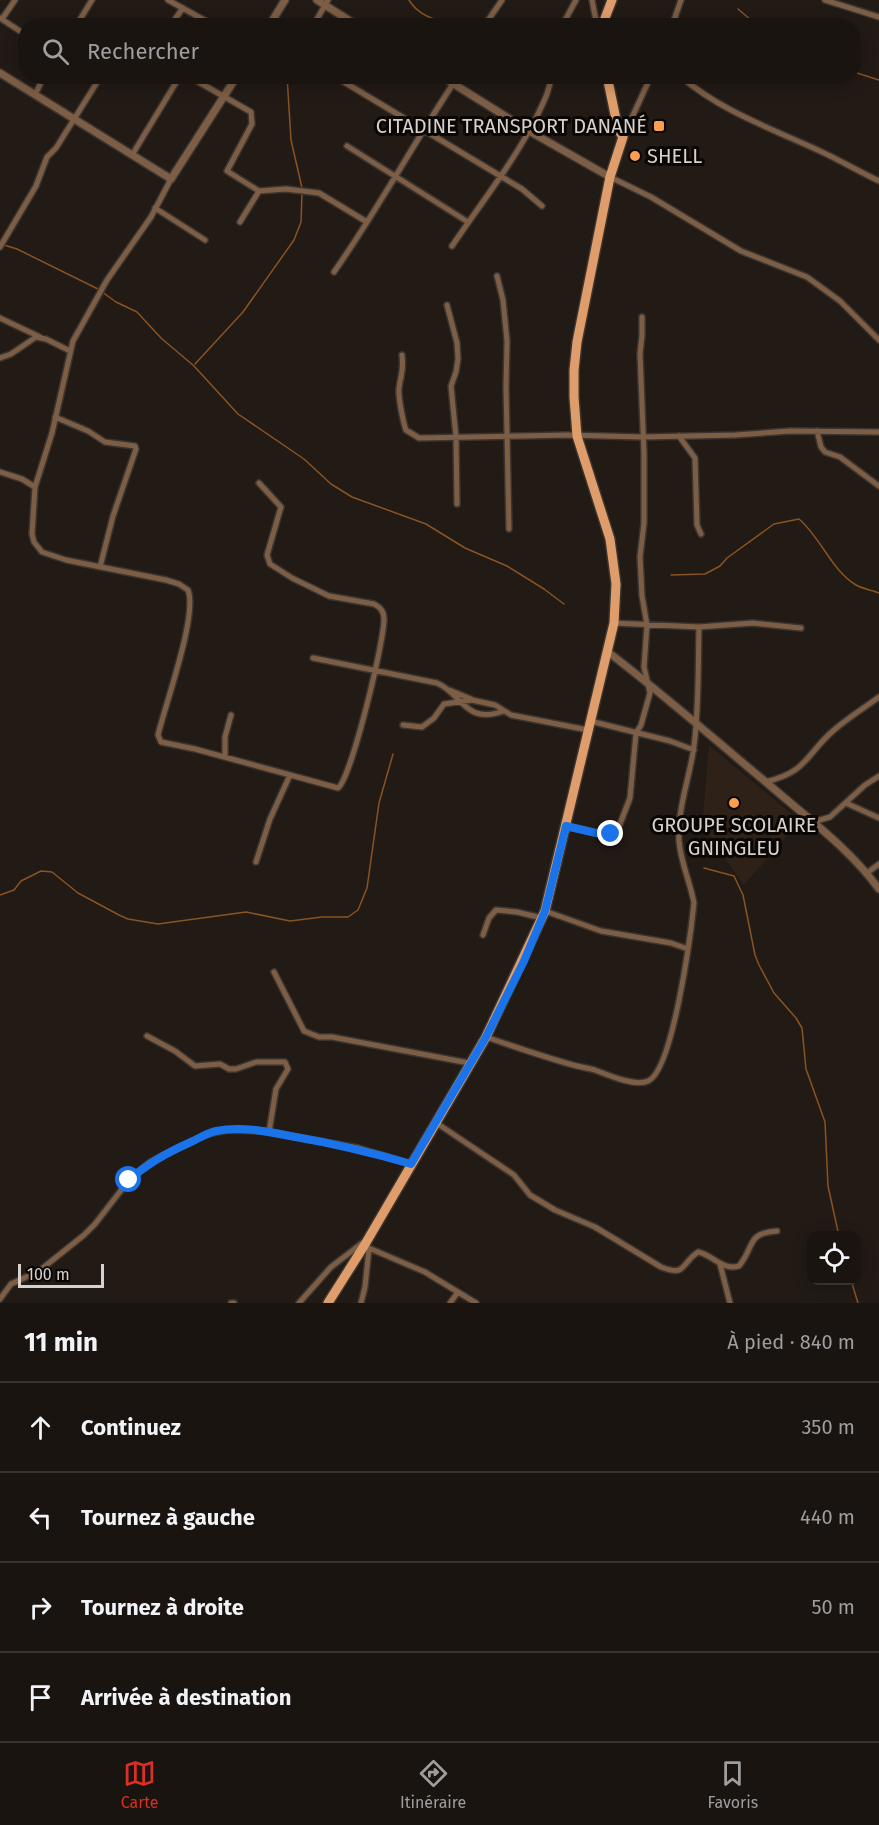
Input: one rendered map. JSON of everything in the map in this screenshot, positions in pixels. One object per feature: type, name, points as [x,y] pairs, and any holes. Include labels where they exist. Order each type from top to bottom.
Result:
[{"type":"main road","points":[[605,18],[612,0]]},
{"type":"main road","points":[[328,1303],[367,1244],[435,1122],[486,1037],[544,914],[608,652],[614,623],[616,584],[610,539],[577,436],[574,388],[577,342],[610,177],[623,137],[618,129],[609,84]]},
{"type":"street","points":[[15,0],[1,19],[18,30]]},
{"type":"street","points":[[81,18],[92,0]]},
{"type":"street","points":[[168,0],[200,18]]},
{"type":"street","points":[[274,18],[285,0]]},
{"type":"street","points":[[317,0],[327,3],[347,18]]},
{"type":"street","points":[[490,18],[502,0]]},
{"type":"street","points":[[566,18],[576,0]]},
{"type":"street","points":[[592,0],[595,18]]},
{"type":"street","points":[[675,18],[681,0]]},
{"type":"street","points":[[825,0],[879,17]]},
{"type":"street","points":[[318,18],[327,3]]},
{"type":"street","points":[[176,18],[183,8]]},
{"type":"street","points":[[0,73],[171,179]]},
{"type":"street","points":[[35,95],[41,84]]},
{"type":"street","points":[[0,247],[36,186],[47,157],[56,148],[96,84]]},
{"type":"street","points":[[132,155],[175,84]]},
{"type":"street","points":[[201,84],[223,98],[248,109],[253,119],[245,140],[227,171],[260,191],[286,189],[319,193],[367,222]]},
{"type":"street","points":[[232,84],[107,280],[73,341],[35,487],[32,534],[36,547],[42,552],[66,560],[166,580],[188,590],[189,615],[158,738],[161,742],[338,788],[342,785],[353,754],[376,670],[385,615],[380,608],[361,601],[329,596],[283,574],[270,564],[267,555],[281,507],[259,483]]},
{"type":"street","points":[[347,84],[527,192],[542,207]]},
{"type":"street","points":[[334,272],[453,84],[529,131],[610,177],[651,197],[741,251],[807,277],[840,301],[879,340]]},
{"type":"street","points":[[452,246],[501,177],[529,131],[548,94],[550,84]]},
{"type":"street","points":[[623,137],[647,84]]},
{"type":"street","points":[[689,84],[701,94],[757,124],[820,151],[879,182]]},
{"type":"street","points":[[347,146],[468,222]]},
{"type":"street","points":[[240,222],[260,191]]},
{"type":"street","points":[[155,208],[205,240]]},
{"type":"street","points":[[497,276],[503,300],[507,341],[508,529]]},
{"type":"street","points":[[447,305],[457,351],[456,372],[451,386],[456,437],[457,504]]},
{"type":"street","points":[[566,826],[611,834],[620,824],[632,789],[636,733],[641,725],[650,693],[644,668],[646,626],[640,557],[644,523],[640,354],[642,317]]},
{"type":"street","points":[[0,318],[70,351]]},
{"type":"street","points":[[0,358],[11,354],[33,338],[41,337]]},
{"type":"street","points":[[402,355],[404,373],[399,396],[406,430],[419,438],[642,437],[817,431],[879,432]]},
{"type":"street","points":[[55,417],[88,431],[105,442],[135,446],[136,449],[113,516],[100,567]]},
{"type":"street","points":[[817,431],[821,447],[825,452],[840,458],[879,486]]},
{"type":"street","points":[[679,436],[695,458],[697,525],[701,534]]},
{"type":"street","points":[[0,472],[22,479],[35,487]]},
{"type":"street","points":[[614,623],[699,627],[753,623],[801,628]]},
{"type":"street","points":[[486,1037],[615,1078],[646,1082],[657,1071],[669,1042],[677,1009],[694,903],[692,891],[683,870],[679,840],[697,723],[699,627]]},
{"type":"street","points":[[608,652],[648,682],[813,822],[867,873],[879,890]]},
{"type":"street","points":[[313,658],[436,683],[472,700],[495,705],[517,717],[636,733],[670,741],[694,750]]},
{"type":"street","points":[[448,689],[463,706],[481,714],[495,714],[504,711]]},
{"type":"street","points":[[765,782],[789,775],[804,765],[831,732],[879,698]]},
{"type":"street","points":[[403,725],[422,727],[434,718],[444,704],[472,700]]},
{"type":"street","points":[[225,757],[225,737],[231,716]]},
{"type":"street","points":[[256,862],[270,819],[290,774]]},
{"type":"street","points":[[813,822],[830,817],[865,785],[879,776]]},
{"type":"street","points":[[846,803],[879,818]]},
{"type":"street","points":[[867,873],[879,864]]},
{"type":"street","points":[[483,934],[489,918],[496,910],[544,914],[601,931],[671,943],[688,949]]},
{"type":"street","points":[[274,972],[304,1031],[319,1037],[332,1037],[470,1063]]},
{"type":"street","points":[[147,1036],[195,1065],[220,1065],[236,1069],[256,1062],[285,1062],[288,1069],[276,1089],[269,1132]]},
{"type":"street","points":[[435,1122],[514,1175],[530,1195],[555,1210],[595,1227],[661,1267],[677,1272],[698,1252],[704,1253],[727,1268],[739,1266],[756,1236],[777,1231]]},
{"type":"street","points":[[0,1299],[11,1284],[39,1271],[95,1224],[129,1180],[150,1162],[207,1134],[239,1130],[269,1132],[358,1149],[411,1164]]},
{"type":"street","points":[[367,1244],[425,1272],[476,1303]]},
{"type":"street","points":[[299,1303],[331,1267],[367,1244]]},
{"type":"street","points":[[361,1303],[365,1287],[367,1244]]},
{"type":"street","points":[[720,1264],[730,1303]]},
{"type":"street","points":[[450,1303],[458,1292]]},
{"type":"shaded area","points":[[709,745],[800,821],[744,885],[702,827]]},
{"type":"waterway","points":[[409,0],[417,10],[433,18]]},
{"type":"waterway","points":[[738,9],[749,18]]},
{"type":"waterway","points":[[861,74],[879,80]]},
{"type":"waterway","points":[[288,84],[291,140],[302,188]]},
{"type":"waterway","points":[[195,364],[243,312],[294,240],[301,222],[302,193]]},
{"type":"waterway","points":[[4,245],[17,249],[98,289],[116,302],[137,312],[161,338],[194,366],[238,414],[304,459],[331,484],[352,497],[426,524],[465,548],[507,566],[564,604]]},
{"type":"waterway","points":[[671,575],[705,574],[720,566],[727,558],[774,524],[799,519],[848,579],[859,586],[879,593]]},
{"type":"waterway","points":[[0,895],[14,890],[21,881],[41,871],[52,872],[78,893],[119,915],[128,919],[158,924],[246,912],[290,921],[348,917],[358,910],[367,888],[379,803],[393,754]]},
{"type":"waterway","points":[[704,868],[734,876],[743,895],[759,965],[774,993],[802,1028],[806,1069],[825,1122],[828,1186],[838,1231]]},
{"type":"waterway","points":[[853,1285],[858,1303]]},
{"type":"place","name":"CITADINE TRANSPORT DANANÉ","points":[[659,126]]},
{"type":"place","name":"SHELL","points":[[635,156]]},
{"type":"place","name":"GROUPE SCOLAIRE GNINGLEU","points":[[734,803]]},
{"type":"route","points":[[129,1180],[150,1162],[175,1149],[207,1134],[226,1130],[263,1131],[320,1141],[411,1164],[486,1037],[524,961],[545,911],[566,826],[611,834]]}]
